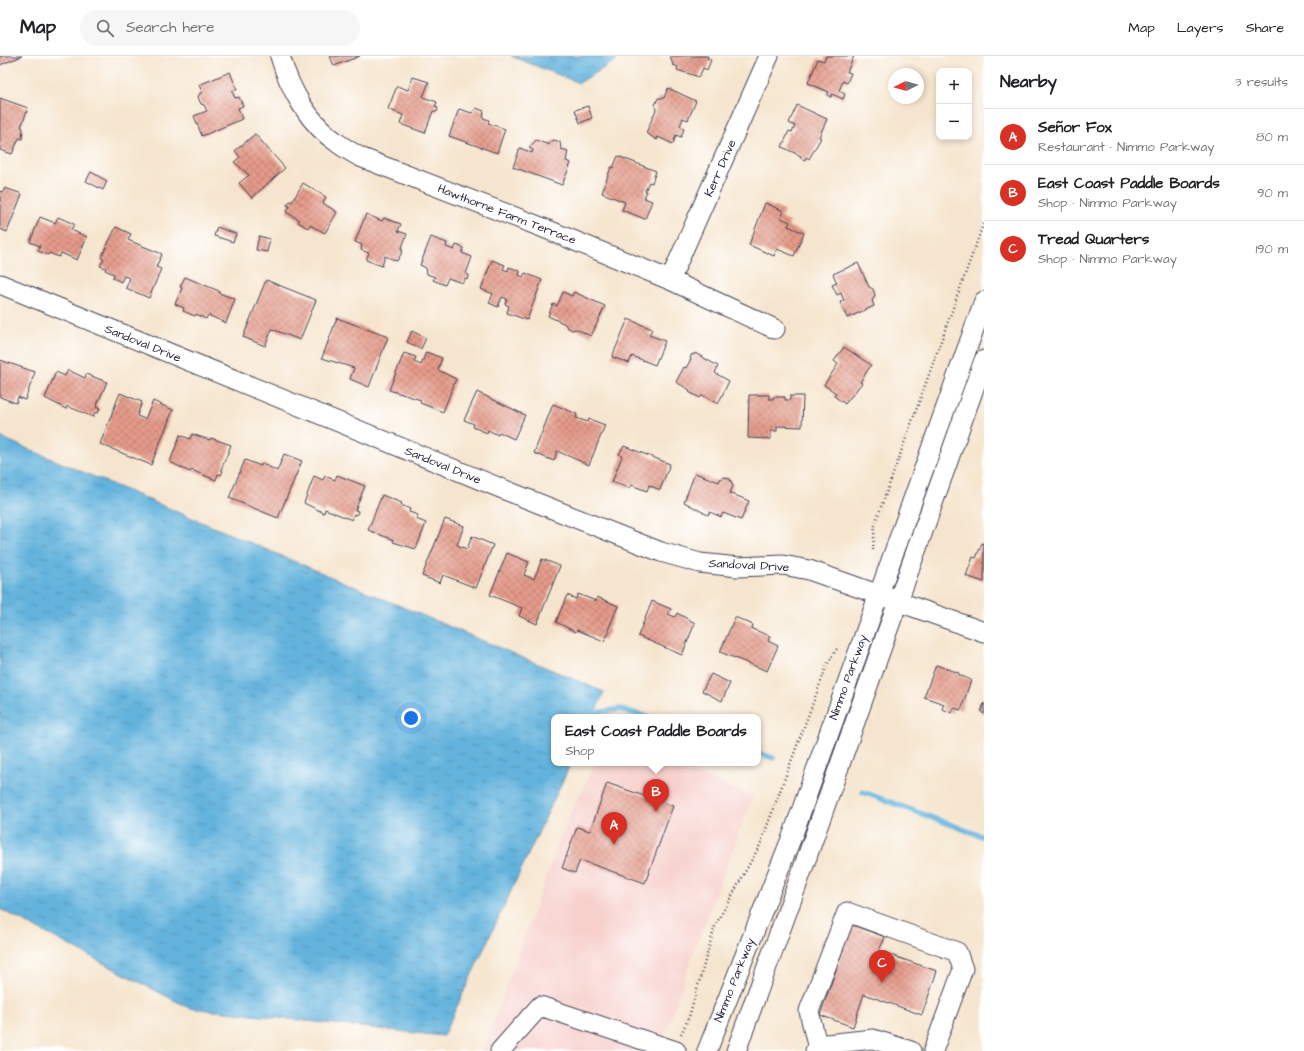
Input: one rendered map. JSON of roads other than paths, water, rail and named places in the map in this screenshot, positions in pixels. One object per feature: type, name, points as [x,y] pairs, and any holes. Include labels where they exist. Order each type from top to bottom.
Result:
[{"type":"street","name":"Hawthorne Farm Terrace","points":[[280,56],[285,74],[299,102],[318,127],[338,144],[360,157],[541,227],[670,280],[775,329]]},
{"type":"street","name":"Kerr Drive","points":[[670,280],[769,56]]},
{"type":"street","name":"Sandoval Drive","points":[[0,284],[514,494],[661,552],[700,563],[738,567],[783,565],[809,570],[984,632]]},
{"type":"street","name":"Nimmo Parkway","points":[[706,1051],[793,834],[984,301]]},
{"type":"street","name":"Nimmo Parkway","points":[[736,1051],[984,360]]},
{"type":"street","points":[[911,1051],[873,1039],[816,1048],[809,1011],[847,912],[957,952],[963,970],[933,1051]]},
{"type":"street","points":[[500,1051],[540,1006],[675,1051]]},
{"type":"water","points":[[511,56],[617,56],[615,61],[579,83]]},
{"type":"water","points":[[0,437],[604,692],[594,714],[551,714],[551,766],[570,766],[443,1036],[189,1008],[0,909]]},
{"type":"waterway","points":[[594,713],[620,709],[637,714]]},
{"type":"waterway","points":[[761,754],[773,758]]},
{"type":"waterway","points":[[863,792],[984,837]]},
{"type":"place","name":"East Coast Paddle Boards","points":[[656,812]]},
{"type":"place","name":"Señor Fox","points":[[614,845]]},
{"type":"place","name":"Tread Quarters","points":[[882,983]]}]
